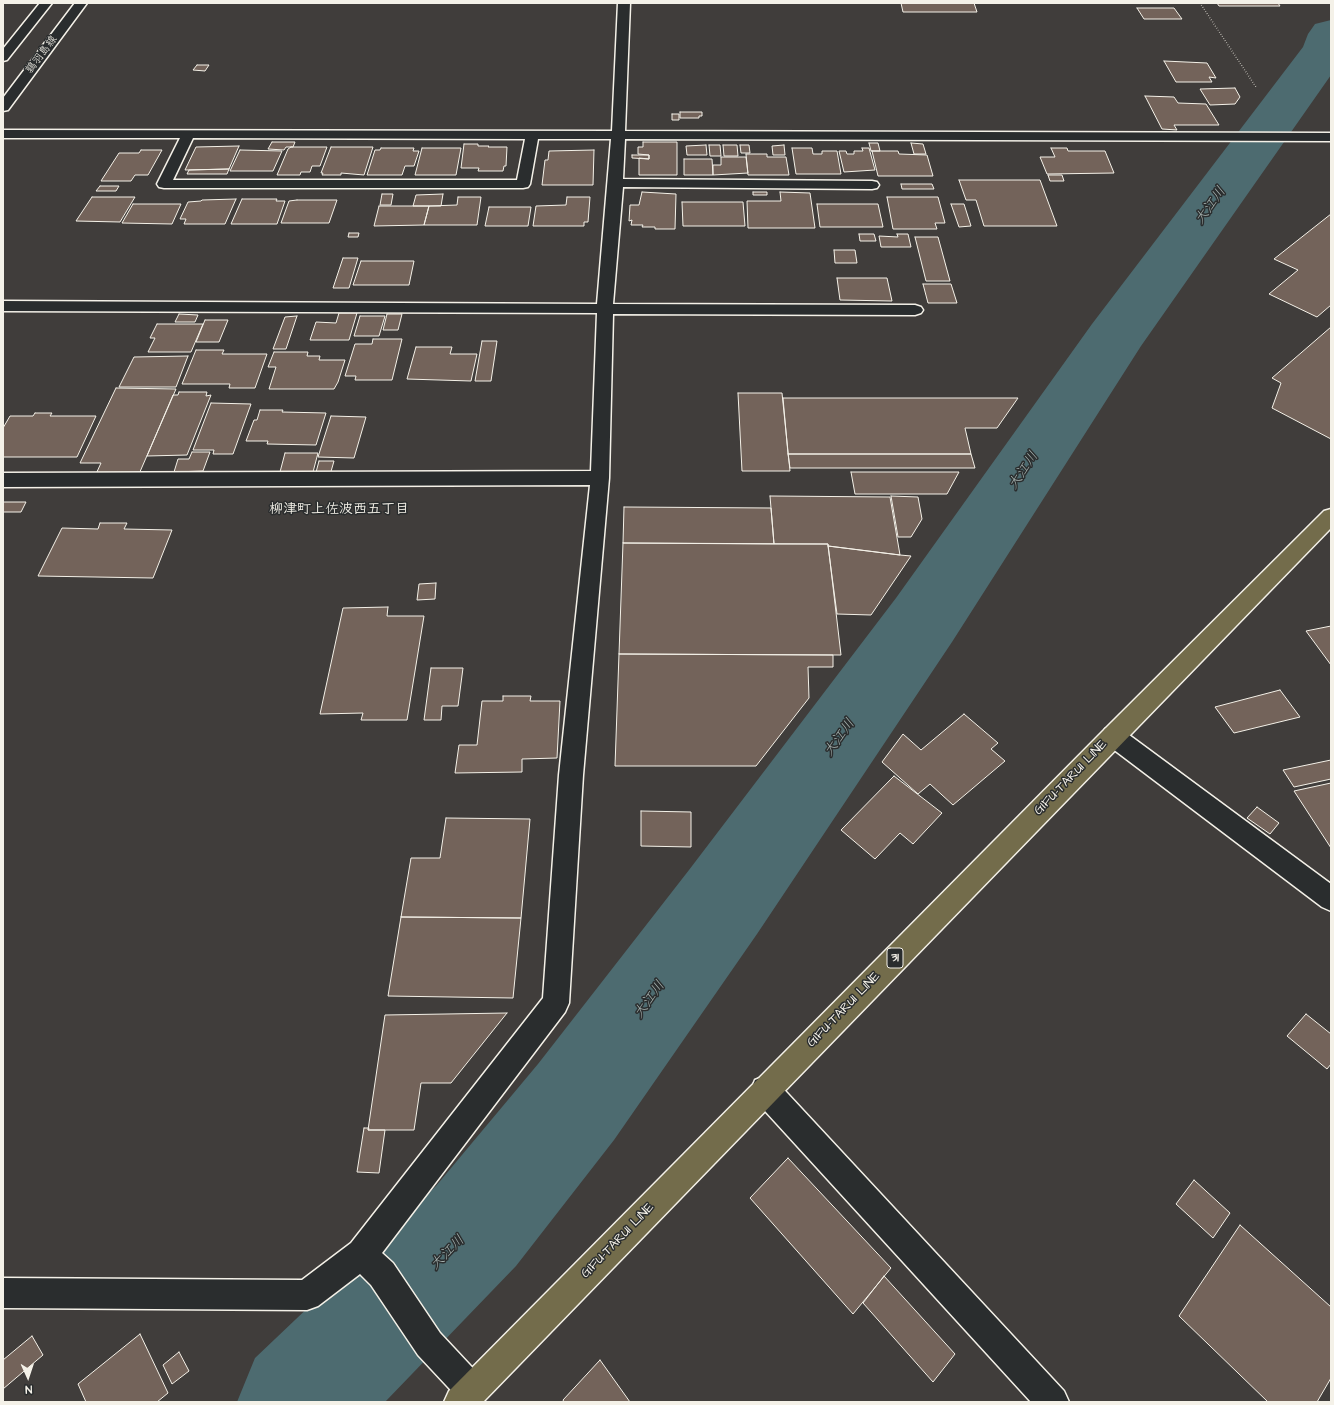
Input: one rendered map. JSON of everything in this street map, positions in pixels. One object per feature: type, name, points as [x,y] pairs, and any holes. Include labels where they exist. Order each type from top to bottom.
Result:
[{"type":"main road","name":"GIFU-TARUI LINE","points":[[466,1396],[1112,736],[1331,516]]},
{"type":"street","points":[[3,57],[46,3]]},
{"type":"street","name":"鶉羽島線","points":[[3,107],[81,3]]},
{"type":"street","points":[[3,1293],[306,1295],[372,1264],[556,1003],[571,775],[600,478],[605,308],[619,136],[624,3]]},
{"type":"street","points":[[3,134],[1331,137]]},
{"type":"street","points":[[188,134],[164,184],[522,184],[532,136]]},
{"type":"street","points":[[616,184],[872,185]]},
{"type":"street","points":[[3,306],[915,310]]},
{"type":"street","points":[[3,480],[600,478]]},
{"type":"street","points":[[1112,736],[1331,899]]},
{"type":"street","points":[[766,1090],[1053,1402]]},
{"type":"street","points":[[372,1264],[466,1396]]},
{"type":"path","points":[[1200,3],[1256,88]]},
{"type":"building","points":[[901,3],[974,3],[977,12],[903,12]]},
{"type":"building","points":[[1217,3],[1278,3],[1280,6],[1219,6]]},
{"type":"building","points":[[1137,8],[1174,8],[1182,19],[1144,19]]},
{"type":"building","points":[[1164,61],[1207,63],[1216,78],[1209,77],[1212,82],[1176,82]]},
{"type":"building","points":[[197,65],[209,65],[205,71],[193,70]]},
{"type":"building","points":[[1235,88],[1240,97],[1235,104],[1210,105],[1200,89]]},
{"type":"building","points":[[1145,96],[1174,97],[1178,103],[1206,104],[1219,125],[1174,125],[1177,130],[1162,129]]},
{"type":"building","points":[[680,112],[702,112],[702,116],[699,116],[699,118],[680,118]]},
{"type":"building","points":[[672,114],[679,114],[679,120],[672,120]]},
{"type":"building","points":[[272,142],[295,142],[293,147],[286,147],[284,150],[268,149]]},
{"type":"building","points":[[643,142],[677,142],[677,175],[639,175],[639,158],[649,159],[649,155],[638,154],[638,147],[643,147]]},
{"type":"building","points":[[869,143],[878,143],[880,151],[871,151]]},
{"type":"building","points":[[911,143],[923,144],[926,154],[914,154]]},
{"type":"building","points":[[464,144],[478,144],[478,146],[489,146],[488,147],[507,147],[506,166],[504,166],[503,171],[478,171],[479,168],[461,168]]},
{"type":"building","points":[[706,145],[707,155],[687,155],[686,146]]},
{"type":"building","points":[[709,145],[720,145],[721,156],[710,156]]},
{"type":"building","points":[[723,145],[737,145],[738,156],[724,156]]},
{"type":"building","points":[[740,145],[749,145],[750,153],[741,153]]},
{"type":"building","points":[[784,145],[785,155],[773,155],[772,146]]},
{"type":"building","points":[[239,146],[229,169],[185,170],[196,147]]},
{"type":"building","points":[[291,147],[327,147],[320,166],[312,166],[310,172],[301,172],[300,175],[277,175],[288,149]]},
{"type":"building","points":[[331,147],[373,147],[364,175],[341,173],[341,175],[322,175],[323,173],[321,173]]},
{"type":"building","points":[[381,148],[414,148],[413,151],[419,151],[414,166],[405,166],[402,175],[367,175],[375,150],[380,150]]},
{"type":"building","points":[[422,148],[461,148],[456,175],[415,175]]},
{"type":"building","points":[[792,148],[812,148],[813,154],[822,154],[822,151],[837,151],[841,174],[796,174]]},
{"type":"building","points":[[862,148],[869,148],[875,170],[844,172],[839,151],[846,151],[847,154],[854,154],[854,151],[863,151]]},
{"type":"building","points":[[1051,148],[1067,148],[1068,151],[1105,151],[1114,173],[1047,174],[1040,157],[1055,157]]},
{"type":"building","points":[[141,150],[162,150],[148,175],[135,175],[131,181],[101,181],[119,153],[139,153]]},
{"type":"building","points":[[240,150],[282,151],[273,171],[230,171]]},
{"type":"building","points":[[594,150],[593,185],[542,185],[545,160],[548,160],[549,151]]},
{"type":"building","points":[[872,151],[898,151],[899,154],[927,155],[933,176],[878,176]]},
{"type":"building","points":[[746,154],[767,154],[767,157],[786,157],[789,175],[748,175]]},
{"type":"building","points":[[632,155],[649,155],[649,159],[632,158]]},
{"type":"building","points":[[721,157],[746,157],[748,173],[713,175],[713,165],[721,165]]},
{"type":"building","points":[[684,159],[712,159],[713,175],[684,175]]},
{"type":"building","points":[[229,169],[227,174],[187,174],[189,170]]},
{"type":"building","points":[[1048,175],[1062,175],[1064,181],[1050,181]]},
{"type":"building","points":[[959,180],[1040,180],[1057,226],[984,226],[976,200],[966,200]]},
{"type":"building","points":[[901,184],[932,184],[934,189],[902,189]]},
{"type":"building","points":[[100,186],[119,186],[116,191],[96,191]]},
{"type":"building","points":[[642,192],[676,194],[675,229],[655,229],[655,227],[642,227],[643,225],[631,225],[632,220],[629,221],[630,205],[639,205]]},
{"type":"building","points":[[753,192],[767,192],[767,195],[753,195]]},
{"type":"building","points":[[780,192],[810,193],[815,228],[748,228],[747,201],[781,201]]},
{"type":"building","points":[[382,194],[393,194],[391,205],[380,205]]},
{"type":"building","points":[[443,194],[441,206],[413,206],[416,195]]},
{"type":"building","points":[[92,197],[135,197],[120,222],[76,221]]},
{"type":"building","points":[[458,197],[481,197],[477,225],[424,225],[429,206],[457,205]]},
{"type":"building","points":[[567,197],[590,197],[588,222],[584,222],[584,226],[533,226],[536,206],[566,205]]},
{"type":"building","points":[[887,197],[938,197],[945,223],[935,223],[937,229],[893,229]]},
{"type":"building","points":[[236,199],[225,224],[184,224],[186,219],[180,219],[188,202]]},
{"type":"building","points":[[242,199],[277,199],[276,201],[285,201],[277,224],[231,224]]},
{"type":"building","points":[[337,200],[329,223],[281,223],[289,201]]},
{"type":"building","points":[[682,202],[743,202],[745,226],[683,226]]},
{"type":"building","points":[[133,204],[181,204],[172,224],[122,223]]},
{"type":"building","points":[[817,204],[878,204],[883,227],[820,227]]},
{"type":"building","points":[[951,204],[964,204],[971,226],[959,227]]},
{"type":"building","points":[[379,206],[429,206],[424,225],[374,226]]},
{"type":"building","points":[[489,207],[531,207],[528,226],[485,226]]},
{"type":"building","points":[[1331,214],[1331,305],[1317,317],[1269,294],[1298,270],[1274,259]]},
{"type":"building","points":[[349,233],[359,233],[358,237],[348,237]]},
{"type":"building","points":[[859,234],[874,234],[876,241],[860,241]]},
{"type":"building","points":[[897,234],[908,234],[911,247],[881,247],[879,236],[898,237]]},
{"type":"building","points":[[915,237],[938,237],[950,281],[926,281]]},
{"type":"building","points":[[834,250],[855,250],[857,263],[835,263]]},
{"type":"building","points":[[343,258],[358,258],[349,288],[333,288]]},
{"type":"building","points":[[361,261],[414,261],[409,285],[353,285]]},
{"type":"building","points":[[837,278],[887,278],[892,301],[840,300]]},
{"type":"building","points":[[923,284],[951,284],[957,303],[928,303]]},
{"type":"building","points":[[339,313],[357,313],[349,340],[310,340],[316,322],[336,323]]},
{"type":"building","points":[[179,314],[198,315],[195,322],[175,322]]},
{"type":"building","points":[[387,314],[402,314],[398,330],[383,330]]},
{"type":"building","points":[[297,316],[286,349],[273,349],[285,317]]},
{"type":"building","points":[[360,316],[385,316],[379,336],[354,336]]},
{"type":"building","points":[[205,320],[228,320],[219,342],[196,342]]},
{"type":"building","points":[[157,324],[203,324],[191,352],[148,352],[155,338],[150,338]]},
{"type":"building","points":[[1331,327],[1331,439],[1272,408],[1281,383],[1272,378]]},
{"type":"building","points":[[373,339],[402,339],[392,380],[355,380],[356,376],[345,376],[355,344],[372,344]]},
{"type":"building","points":[[482,341],[497,341],[491,381],[475,381]]},
{"type":"building","points":[[416,347],[452,347],[450,354],[477,354],[471,381],[407,379]]},
{"type":"building","points":[[196,350],[224,350],[222,354],[267,354],[255,388],[229,388],[230,384],[182,384]]},
{"type":"building","points":[[274,352],[308,352],[307,356],[320,356],[319,360],[345,360],[338,382],[334,389],[269,389],[276,367],[268,367]]},
{"type":"building","points":[[188,356],[176,387],[119,387],[134,357]]},
{"type":"building","points":[[116,388],[176,389],[139,474],[96,474],[101,463],[80,463]]},
{"type":"building","points":[[179,392],[207,392],[206,396],[211,395],[187,455],[147,456],[173,395],[178,395]]},
{"type":"building","points":[[738,393],[782,393],[790,471],[742,471]]},
{"type":"building","points":[[783,398],[1018,398],[997,428],[965,428],[971,454],[788,454]]},
{"type":"building","points":[[211,403],[251,404],[233,454],[213,454],[214,450],[193,450]]},
{"type":"building","points":[[260,410],[326,413],[316,445],[267,444],[268,441],[246,441],[254,420],[257,420]]},
{"type":"building","points":[[35,413],[52,413],[50,416],[96,416],[77,457],[3,457],[3,428],[10,416],[33,416]]},
{"type":"building","points":[[331,416],[366,417],[354,458],[318,457]]},
{"type":"building","points":[[192,452],[210,452],[203,471],[174,472],[178,459],[189,459]]},
{"type":"building","points":[[285,453],[318,453],[313,472],[280,472]]},
{"type":"building","points":[[788,454],[971,454],[975,468],[790,468]]},
{"type":"building","points":[[319,461],[334,461],[330,475],[315,476]]},
{"type":"building","points":[[851,472],[959,472],[947,494],[855,494]]},
{"type":"building","points":[[770,496],[890,497],[900,555],[828,546],[828,544],[774,544]]},
{"type":"building","points":[[891,496],[918,497],[922,519],[911,537],[898,537]]},
{"type":"building","points":[[3,502],[26,502],[21,512],[3,512]]},
{"type":"building","points":[[624,507],[771,508],[774,544],[623,543]]},
{"type":"building","points":[[100,523],[127,523],[124,529],[172,530],[153,578],[38,576],[62,528],[98,529]]},
{"type":"building","points":[[623,543],[828,544],[841,655],[619,654]]},
{"type":"building","points":[[828,546],[911,556],[871,615],[837,614]]},
{"type":"building","points":[[436,583],[435,599],[417,600],[419,584]]},
{"type":"building","points":[[388,607],[387,616],[424,616],[407,720],[361,720],[363,713],[320,714],[343,608]]},
{"type":"building","points":[[1331,626],[1331,665],[1306,631]]},
{"type":"building","points":[[619,654],[833,655],[833,667],[808,667],[809,698],[756,766],[615,766]]},
{"type":"building","points":[[431,668],[463,668],[458,706],[442,706],[441,720],[424,720]]},
{"type":"building","points":[[1280,690],[1300,717],[1234,733],[1215,707]]},
{"type":"building","points":[[503,696],[531,696],[530,701],[560,701],[557,758],[522,759],[522,772],[455,773],[459,745],[477,745],[482,701],[503,701]]},
{"type":"building","points":[[964,714],[998,743],[991,749],[1005,761],[953,805],[930,784],[918,794],[882,762],[903,734],[921,750]]},
{"type":"building","points":[[1331,760],[1331,779],[1294,787],[1283,770]]},
{"type":"building","points":[[894,776],[942,813],[913,844],[900,833],[875,859],[841,830]]},
{"type":"building","points":[[1331,783],[1331,848],[1294,791]]},
{"type":"building","points":[[1257,807],[1279,823],[1270,834],[1247,818]]},
{"type":"building","points":[[641,811],[691,812],[691,847],[641,846]]},
{"type":"building","points":[[446,818],[530,819],[521,918],[401,917],[411,858],[440,858]]},
{"type":"building","points":[[401,917],[521,918],[513,998],[388,996]]},
{"type":"building","points":[[507,1013],[451,1083],[421,1083],[414,1130],[368,1130],[385,1015]]},
{"type":"building","points":[[1306,1014],[1331,1034],[1331,1064],[1327,1069],[1287,1036]]},
{"type":"building","points":[[364,1128],[369,1128],[368,1130],[385,1130],[379,1173],[357,1172]]},
{"type":"building","points":[[788,1158],[891,1268],[853,1314],[750,1198]]},
{"type":"building","points":[[1194,1180],[1230,1213],[1213,1238],[1176,1204]]},
{"type":"building","points":[[1240,1225],[1331,1307],[1331,1378],[1317,1402],[1268,1402],[1179,1316]]},
{"type":"building","points":[[884,1276],[955,1354],[933,1382],[863,1303]]},
{"type":"building","points":[[140,1334],[168,1393],[157,1402],[86,1402],[78,1384]]},
{"type":"building","points":[[32,1336],[43,1355],[3,1389],[3,1360]]},
{"type":"building","points":[[179,1352],[189,1371],[172,1384],[163,1365]]},
{"type":"building","points":[[600,1360],[630,1402],[564,1402],[563,1400]]},
{"type":"waterway","name":"大江川","points":[[299,1402],[476,1226],[576,1102],[723,902],[924,620],[1114,338],[1326,49],[1331,34]]},
{"type":"district","name":"柳津町上佐波西五丁目","points":[[339,510]]}]
